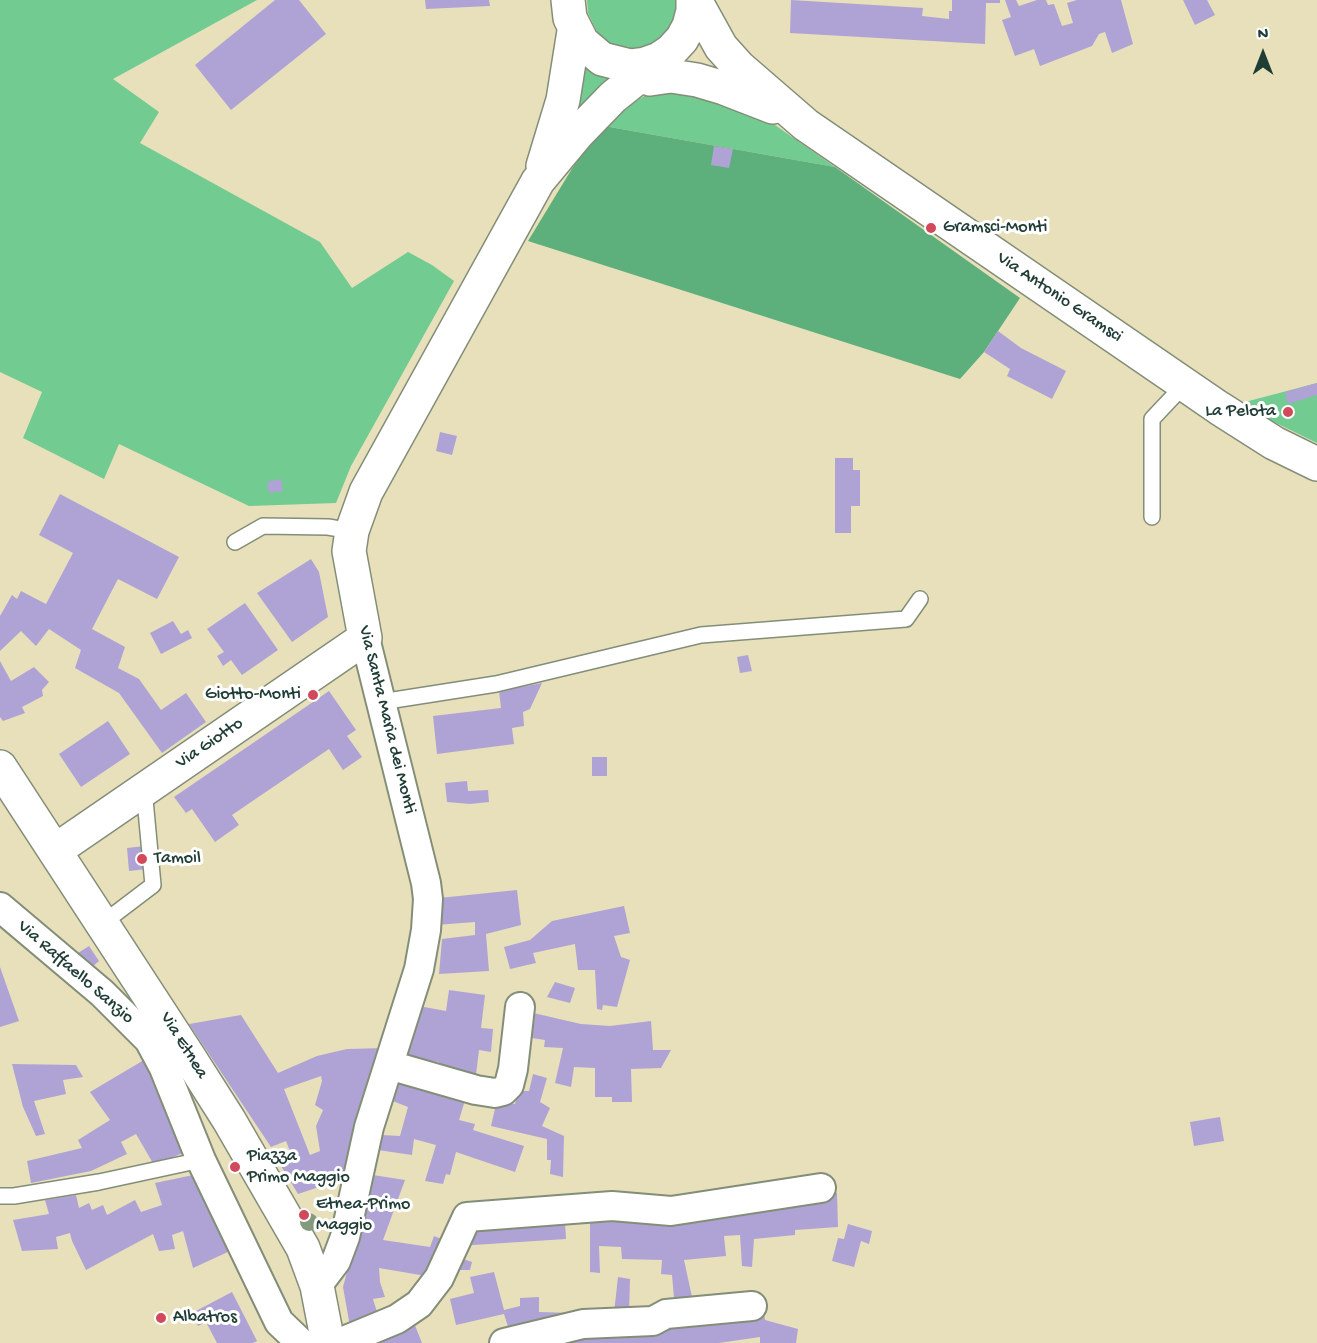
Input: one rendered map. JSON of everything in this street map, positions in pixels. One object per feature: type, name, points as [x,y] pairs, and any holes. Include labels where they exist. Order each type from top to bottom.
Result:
[{"type":"main road","points":[[538,182],[578,133],[613,97],[649,74],[659,59],[671,51],[682,39],[689,26],[694,0]]},
{"type":"main road","points":[[694,0],[721,47],[740,67],[806,125]]},
{"type":"main road","points":[[568,12],[591,52],[602,59],[630,66],[649,74],[697,80],[724,88],[765,103],[806,125]]},
{"type":"main road","points":[[538,182],[553,138],[562,100],[568,12]]},
{"type":"main road","name":"Via Antonio Gramsci","points":[[806,125],[1185,384],[1274,443],[1317,464]]},
{"type":"main road","name":"Via Santa Maria dei Monti","points":[[365,638],[349,550],[352,531],[366,492],[538,182]]},
{"type":"main road","name":"Via Giotto","points":[[56,850],[365,638]]},
{"type":"main road","name":"Via Etnea","points":[[0,767],[56,850],[229,1120],[303,1248],[317,1286],[328,1343]]},
{"type":"street","name":"Via Santa Maria dei Monti","points":[[317,1286],[336,1261],[345,1237],[369,1127],[419,969],[426,930],[428,899],[365,638]]},
{"type":"street","name":"Via Raffaello Sanzio","points":[[0,907],[102,993],[149,1040],[164,1068],[201,1160],[279,1322],[301,1343]]},
{"type":"street","points":[[389,1065],[476,1090],[495,1093],[503,1091],[509,1085],[513,1068],[520,1007]]},
{"type":"street","points":[[339,1343],[397,1319],[419,1304],[438,1278],[467,1218],[612,1206],[671,1211],[821,1188]]},
{"type":"street","points":[[504,1343],[549,1337],[583,1324],[653,1321],[666,1314],[752,1306]]},
{"type":"lane","points":[[1152,518],[1152,419],[1185,384]]},
{"type":"lane","points":[[235,542],[263,526],[328,526],[352,531]]},
{"type":"lane","points":[[381,702],[496,684],[701,635],[906,619],[920,599]]},
{"type":"lane","points":[[103,923],[153,885],[144,789]]},
{"type":"lane","points":[[0,1196],[14,1196],[99,1182],[201,1160]]},
{"type":"green space","points":[[0,0],[257,0],[113,79],[159,112],[140,143],[320,242],[352,288],[408,252],[432,265],[454,281],[351,466],[336,503],[249,506],[119,444],[104,479],[23,438],[42,392],[0,372]]},
{"type":"green space","points":[[587,0],[680,0],[679,17],[659,42],[640,50],[624,49],[609,43],[598,34],[588,13]]},
{"type":"green space","points":[[582,58],[618,77],[573,117]]},
{"type":"green space","points":[[663,90],[696,93],[765,118],[835,167],[604,126],[628,105],[646,95]]},
{"type":"green space","points":[[604,126],[835,167],[1020,298],[984,352],[960,379],[528,241],[573,167]]},
{"type":"green space","name":"La Pelota","points":[[1317,383],[1317,443],[1272,421],[1245,402]]},
{"type":"building","points":[[275,0],[299,0],[326,34],[231,110],[195,65]]},
{"type":"building","points":[[425,0],[489,0],[490,6],[426,9]]},
{"type":"building","points":[[791,0],[923,8],[922,16],[949,19],[952,0],[1000,0],[1000,3],[986,3],[985,44],[790,33]]},
{"type":"building","points":[[1005,0],[1016,0],[1019,6],[1037,0],[1046,0],[1048,5],[1054,4],[1062,26],[1073,23],[1067,3],[1077,0],[1121,0],[1133,44],[1112,53],[1105,32],[1099,34],[1092,46],[1040,66],[1034,49],[1015,56],[1002,20],[1011,17]]},
{"type":"building","points":[[1183,0],[1207,0],[1215,15],[1195,25]]},
{"type":"building","points":[[714,146],[733,149],[729,168],[711,165]]},
{"type":"building","points":[[998,331],[1021,348],[1066,371],[1052,399],[1007,376],[1010,369],[984,352]]},
{"type":"building","points":[[1317,383],[1317,395],[1288,404],[1285,392]]},
{"type":"building","points":[[440,432],[457,436],[452,455],[436,451]]},
{"type":"building","points":[[835,458],[853,458],[853,470],[860,470],[860,506],[851,506],[851,533],[835,533]]},
{"type":"building","points":[[281,479],[283,491],[269,493],[267,482]]},
{"type":"building","points":[[60,494],[179,557],[157,599],[118,579],[92,629],[125,647],[118,668],[139,679],[161,710],[186,693],[206,722],[162,753],[119,693],[75,668],[81,650],[49,629],[36,646],[21,631],[0,651],[0,616],[12,595],[17,599],[21,591],[46,604],[73,553],[39,535]]},
{"type":"building","points":[[311,559],[319,572],[328,617],[292,642],[257,593]]},
{"type":"building","points":[[245,603],[278,650],[242,675],[231,660],[223,666],[217,656],[224,652],[207,629]]},
{"type":"building","points":[[173,621],[181,634],[188,630],[192,638],[161,654],[150,633]]},
{"type":"building","points":[[748,655],[752,671],[740,673],[737,657]]},
{"type":"building","points":[[0,661],[11,681],[34,667],[49,682],[42,690],[43,696],[22,707],[25,713],[3,721],[0,717]]},
{"type":"building","points":[[542,683],[530,709],[523,712],[524,726],[512,728],[514,744],[437,754],[433,716],[501,708],[499,691]]},
{"type":"building","points":[[329,691],[356,730],[347,736],[362,757],[343,770],[329,749],[232,815],[239,825],[215,842],[192,809],[186,813],[174,797]]},
{"type":"building","points":[[108,721],[130,754],[81,787],[59,754]]},
{"type":"building","points":[[592,757],[607,757],[607,776],[592,776]]},
{"type":"building","points":[[467,781],[468,791],[488,790],[489,802],[470,804],[447,802],[445,783]]},
{"type":"building","points":[[154,845],[156,868],[129,871],[127,848]]},
{"type":"building","points":[[517,890],[521,925],[486,934],[489,971],[439,974],[442,939],[475,935],[475,922],[436,925],[439,898]]},
{"type":"building","points":[[624,906],[630,933],[614,936],[621,957],[630,960],[617,1007],[603,1005],[602,1010],[597,1009],[595,970],[578,970],[575,944],[533,953],[536,963],[510,969],[504,947],[530,940],[552,921]]},
{"type":"building","points":[[89,946],[99,961],[90,969],[75,955]]},
{"type":"building","points":[[0,967],[19,1021],[0,1027]]},
{"type":"building","points":[[555,982],[575,988],[570,1003],[547,997]]},
{"type":"building","points":[[449,990],[485,995],[481,1028],[493,1029],[491,1052],[479,1050],[475,1083],[437,1075],[439,1062],[405,1058],[419,1006],[446,1011]]},
{"type":"building","points":[[529,1012],[581,1024],[610,1026],[651,1021],[653,1050],[671,1050],[661,1068],[631,1069],[632,1102],[612,1102],[612,1097],[595,1097],[595,1068],[574,1067],[571,1087],[555,1083],[563,1048],[544,1047],[545,1040],[532,1038],[529,1057],[521,1054]]},
{"type":"building","points":[[241,1015],[278,1073],[317,1056],[347,1049],[385,1048],[349,1177],[298,1194],[281,1166],[294,1161],[286,1141],[271,1147],[189,1024]],"holes":[[[321,1076],[322,1081],[315,1105],[323,1110],[316,1126],[320,1151],[310,1155],[284,1089]]]},
{"type":"building","points":[[149,1057],[190,1150],[154,1165],[136,1134],[121,1142],[127,1154],[91,1171],[31,1183],[27,1161],[82,1148],[78,1140],[110,1120],[90,1092]]},
{"type":"building","points":[[12,1064],[76,1065],[83,1077],[63,1080],[66,1094],[34,1101],[45,1134],[36,1136],[23,1107]]},
{"type":"building","points":[[533,1074],[547,1078],[540,1102],[550,1108],[542,1126],[564,1136],[563,1177],[550,1174],[551,1160],[547,1160],[547,1139],[491,1126],[497,1100],[515,1104],[518,1091],[529,1091]]},
{"type":"building","points":[[395,1075],[466,1097],[459,1120],[475,1124],[473,1130],[524,1146],[515,1172],[456,1152],[450,1175],[446,1174],[443,1184],[425,1181],[436,1145],[414,1139],[412,1155],[378,1150],[382,1135],[400,1136],[408,1107],[390,1100]]},
{"type":"building","points":[[1220,1117],[1224,1141],[1194,1146],[1190,1122]]},
{"type":"building","points":[[198,1174],[230,1251],[193,1268],[183,1231],[172,1235],[175,1249],[159,1251],[153,1234],[86,1270],[70,1233],[56,1237],[58,1249],[22,1251],[13,1220],[49,1214],[45,1200],[76,1195],[79,1208],[89,1203],[92,1210],[103,1205],[107,1215],[135,1200],[141,1212],[162,1205],[155,1183]]},
{"type":"building","points":[[373,1175],[405,1180],[383,1240],[430,1247],[434,1236],[449,1242],[432,1277],[379,1268],[380,1282],[385,1297],[373,1299],[380,1322],[351,1332],[343,1287]]},
{"type":"building","points":[[837,1193],[838,1227],[795,1230],[795,1235],[754,1239],[752,1267],[742,1266],[740,1235],[724,1236],[726,1256],[684,1260],[692,1297],[674,1298],[672,1275],[661,1274],[662,1260],[622,1259],[621,1247],[599,1246],[600,1273],[590,1272],[590,1222],[565,1222],[566,1239],[458,1246],[468,1224],[565,1212],[669,1222]]},
{"type":"building","points":[[848,1224],[872,1231],[869,1244],[861,1241],[854,1267],[832,1261],[838,1238],[844,1239]]},
{"type":"building","points":[[454,1256],[472,1262],[470,1270],[448,1270]]},
{"type":"building","points":[[494,1272],[504,1310],[520,1306],[520,1298],[539,1297],[539,1312],[574,1313],[510,1333],[504,1314],[456,1325],[450,1299],[474,1293],[470,1277]]},
{"type":"building","points":[[618,1277],[630,1279],[629,1315],[614,1313]]},
{"type":"building","points":[[232,1292],[257,1341],[253,1343],[217,1343],[206,1322],[198,1326],[192,1313]]},
{"type":"building","points":[[764,1312],[765,1320],[798,1329],[796,1343],[760,1343],[760,1337],[719,1343],[562,1343],[560,1340]]},
{"type":"building","points":[[412,1318],[422,1343],[363,1343]]},
{"type":"place","name":"Gramsci-Monti","points":[[931,228]]},
{"type":"place","name":"La Pelota","points":[[1288,412]]},
{"type":"place","name":"Giotto-Monti","points":[[313,695]]},
{"type":"place","name":"Tamoil","points":[[142,859]]},
{"type":"place","name":"Piazza Primo Maggio","points":[[235,1167]]},
{"type":"place","name":"Etnea-Primo Maggio","points":[[304,1215]]},
{"type":"place","name":"Albatros","points":[[161,1318]]}]
